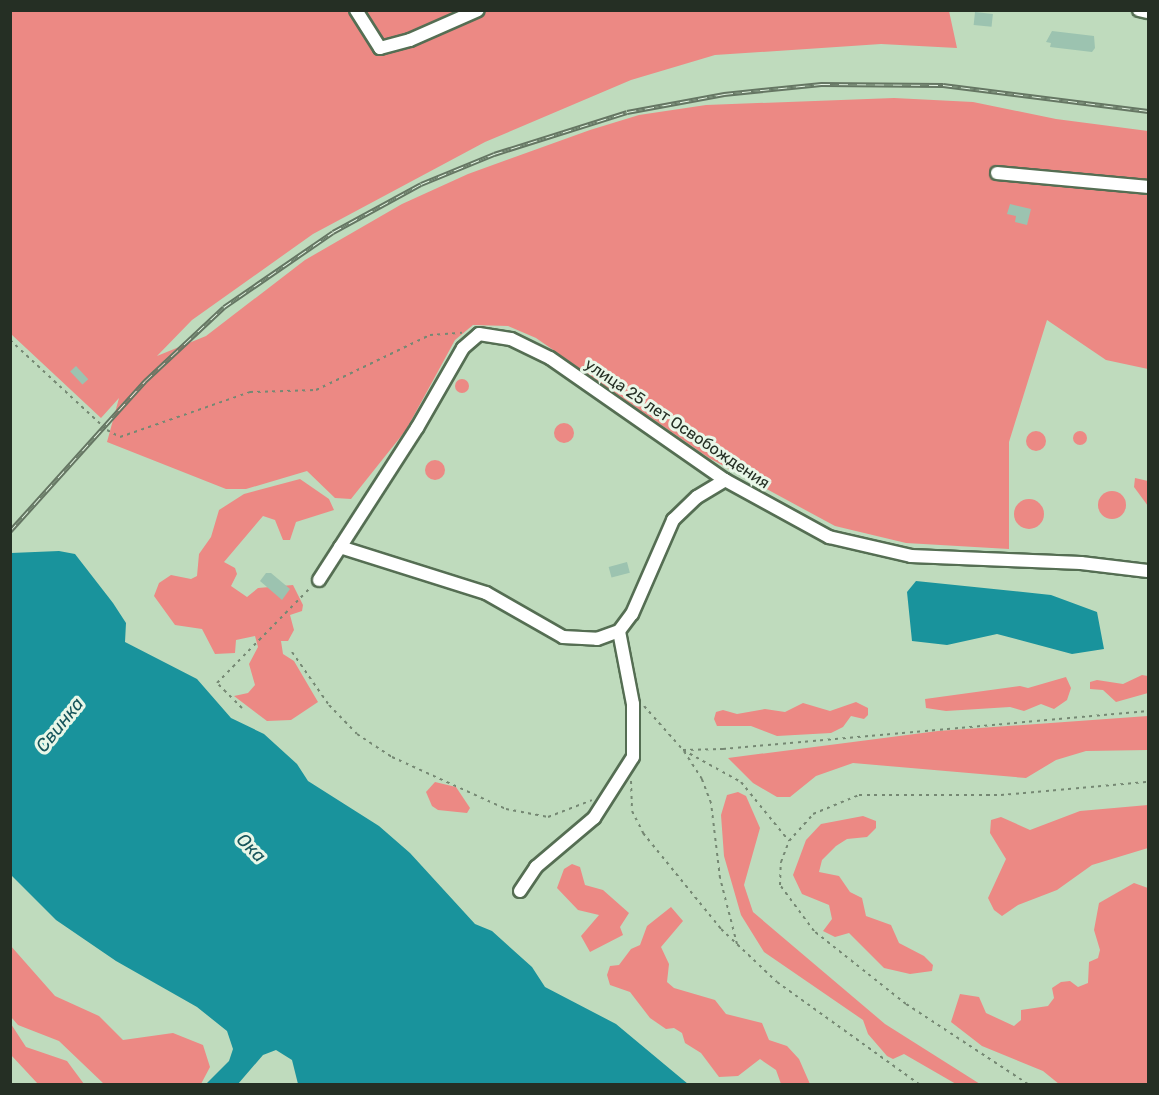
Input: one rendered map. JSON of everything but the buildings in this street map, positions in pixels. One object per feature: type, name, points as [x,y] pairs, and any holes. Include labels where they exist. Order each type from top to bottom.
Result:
[{"type":"street","points":[[356,10],[380,48],[410,40],[478,10]]},
{"type":"street","points":[[1139,10],[1149,12]]},
{"type":"street","points":[[997,173],[1149,187]]},
{"type":"street","points":[[319,580],[417,428],[462,348],[479,334]]},
{"type":"street","name":"улица 25 лет Освобождения","points":[[479,334],[511,339],[550,358],[725,480],[830,537],[911,556],[1081,563],[1149,571]]},
{"type":"street","points":[[340,548],[486,593],[563,637],[597,639],[619,632],[648,585],[673,520],[697,497],[725,480]]},
{"type":"street","points":[[520,891],[536,867],[594,818],[633,757],[633,704],[619,632]]},
{"type":"path","points":[[10,340],[107,430],[120,437],[250,392],[316,390],[430,335],[452,332],[479,334]]},
{"type":"path","points":[[242,708],[217,683],[319,580]]},
{"type":"path","points":[[292,652],[336,712],[357,734],[392,757],[506,809],[548,817],[579,808],[597,797]]},
{"type":"path","points":[[640,700],[659,727],[683,750],[702,779],[711,803],[720,878],[737,944]]},
{"type":"path","points":[[683,750],[723,750],[1149,711]]},
{"type":"path","points":[[683,750],[741,782],[789,841]]},
{"type":"path","points":[[632,776],[632,811],[643,833],[737,944],[777,982],[919,1084]]},
{"type":"path","points":[[1028,1084],[906,1004],[813,931],[780,885],[781,862],[789,841],[813,814],[860,795],[1001,795],[1149,782]]},
{"type":"shaded area","points":[[10,11],[349,11],[375,54],[411,43],[484,11],[949,11],[957,48],[881,44],[715,55],[631,80],[485,142],[313,234],[192,320],[157,356],[206,336],[305,260],[402,204],[468,174],[590,130],[639,115],[706,105],[894,98],[973,102],[1056,119],[1148,131],[1148,369],[1106,360],[1047,320],[1009,442],[1009,549],[906,543],[835,526],[709,458],[536,338],[508,326],[473,325],[455,340],[406,430],[351,499],[335,498],[307,471],[246,489],[226,489],[107,442],[119,398],[101,418],[11,334]]},
{"type":"shaded area","points":[[359,11],[473,11],[381,45]]},
{"type":"shaded area","points":[[462,379],[467,381],[469,386],[467,391],[462,393],[457,391],[455,386],[457,381]]},
{"type":"shaded area","points":[[560,423],[568,423],[574,429],[574,437],[568,443],[560,443],[554,437],[554,429]]},
{"type":"shaded area","points":[[1036,431],[1043,434],[1046,441],[1043,448],[1036,451],[1029,448],[1026,441],[1029,434]]},
{"type":"shaded area","points":[[1077,431],[1083,431],[1087,438],[1083,445],[1077,445],[1073,441],[1073,435]]},
{"type":"shaded area","points":[[435,460],[442,463],[445,470],[442,477],[435,480],[428,477],[425,470],[428,463]]},
{"type":"shaded area","points":[[1135,478],[1148,481],[1148,506],[1134,487]]},
{"type":"shaded area","points":[[300,479],[329,499],[334,510],[296,522],[290,540],[283,540],[275,520],[263,516],[224,562],[235,568],[237,574],[231,586],[247,597],[258,588],[293,585],[303,605],[302,611],[290,615],[294,630],[288,641],[281,641],[283,654],[294,661],[318,702],[291,720],[267,721],[234,696],[248,693],[255,685],[249,664],[258,647],[255,636],[236,640],[235,653],[215,654],[202,629],[175,625],[154,596],[159,583],[171,575],[191,579],[197,576],[199,554],[211,537],[219,510],[244,494]]},
{"type":"shaded area","points":[[1112,491],[1122,495],[1126,505],[1122,515],[1112,519],[1102,515],[1098,505],[1102,495]]},
{"type":"shaded area","points":[[1029,499],[1035,500],[1043,508],[1043,520],[1035,528],[1029,529],[1023,528],[1015,520],[1014,514],[1015,508],[1023,500]]},
{"type":"shaded area","points":[[1142,675],[1148,676],[1148,693],[1116,702],[1103,690],[1090,689],[1090,682],[1097,680],[1123,684]]},
{"type":"shaded area","points":[[1066,677],[1071,688],[1067,700],[1054,709],[1041,704],[1024,711],[1010,707],[946,711],[926,708],[925,699],[1020,686],[1028,688]]},
{"type":"shaded area","points":[[856,702],[868,708],[868,715],[864,719],[851,716],[843,727],[831,733],[777,736],[751,726],[717,726],[714,719],[716,712],[723,710],[737,714],[765,709],[785,712],[803,703],[830,711]]},
{"type":"shaded area","points":[[1148,716],[1148,750],[1086,751],[1056,760],[1026,778],[853,763],[816,776],[790,797],[777,797],[753,783],[728,758],[938,731]]},
{"type":"shaded area","points":[[435,782],[456,787],[470,808],[467,813],[438,810],[432,806],[426,792]]},
{"type":"shaded area","points":[[738,792],[746,796],[760,828],[744,885],[753,912],[885,1024],[980,1084],[956,1084],[904,1054],[893,1059],[887,1056],[868,1034],[863,1020],[764,952],[741,915],[724,856],[721,815],[727,795]]},
{"type":"shaded area","points":[[1148,805],[1148,848],[1092,865],[1057,890],[1018,905],[1002,916],[994,910],[988,898],[1006,859],[990,833],[991,820],[1001,817],[1030,830],[1080,811]]},
{"type":"shaded area","points":[[863,816],[876,821],[876,828],[867,837],[847,839],[836,846],[822,860],[819,872],[839,876],[850,892],[862,898],[866,916],[891,925],[899,943],[924,956],[933,965],[932,971],[910,974],[884,968],[849,933],[835,937],[823,931],[832,919],[829,905],[802,894],[793,875],[806,840],[821,824]]},
{"type":"shaded area","points":[[572,864],[580,867],[585,885],[603,890],[629,913],[620,927],[623,935],[590,952],[581,936],[599,915],[578,910],[557,888],[564,869]]},
{"type":"shaded area","points":[[1134,883],[1148,888],[1148,1084],[1059,1084],[1043,1071],[982,1046],[951,1022],[960,994],[979,997],[986,1013],[1014,1026],[1021,1020],[1021,1010],[1048,1006],[1054,998],[1052,988],[1061,982],[1070,981],[1078,987],[1088,983],[1089,962],[1098,958],[1100,950],[1094,930],[1099,903]]},
{"type":"shaded area","points":[[671,907],[683,921],[661,947],[669,964],[667,982],[674,988],[715,1000],[726,1014],[762,1023],[769,1040],[787,1046],[799,1059],[810,1084],[781,1084],[776,1070],[760,1059],[738,1076],[719,1077],[701,1053],[685,1043],[682,1033],[674,1028],[666,1029],[650,1018],[630,992],[610,985],[607,975],[610,966],[619,965],[631,949],[640,945],[647,926]]},
{"type":"shaded area","points":[[10,945],[55,996],[99,1016],[123,1040],[173,1033],[203,1045],[210,1067],[201,1084],[104,1084],[59,1041],[18,1025],[11,1017]]},
{"type":"shaded area","points":[[11,1024],[26,1047],[67,1061],[84,1084],[38,1084],[11,1055]]},
{"type":"water","points":[[59,551],[75,554],[113,603],[126,623],[125,642],[197,679],[231,718],[264,734],[297,764],[308,781],[379,826],[410,853],[475,924],[492,931],[532,967],[545,987],[616,1024],[688,1084],[298,1084],[292,1060],[276,1050],[263,1055],[238,1084],[206,1084],[229,1061],[233,1049],[227,1031],[197,1007],[116,961],[56,920],[11,875],[11,553]]},
{"type":"water","points":[[916,581],[1051,595],[1097,612],[1104,649],[1072,654],[997,634],[947,645],[912,641],[907,592]]},
{"type":"railway","points":[[10,531],[145,381],[224,307],[333,232],[421,184],[494,154],[627,112],[724,94],[821,84],[943,85],[1148,111]]},
{"type":"water label","name":"Свинка","points":[[60,725]]},
{"type":"water label","name":"Ока","points":[[251,848]]}]
